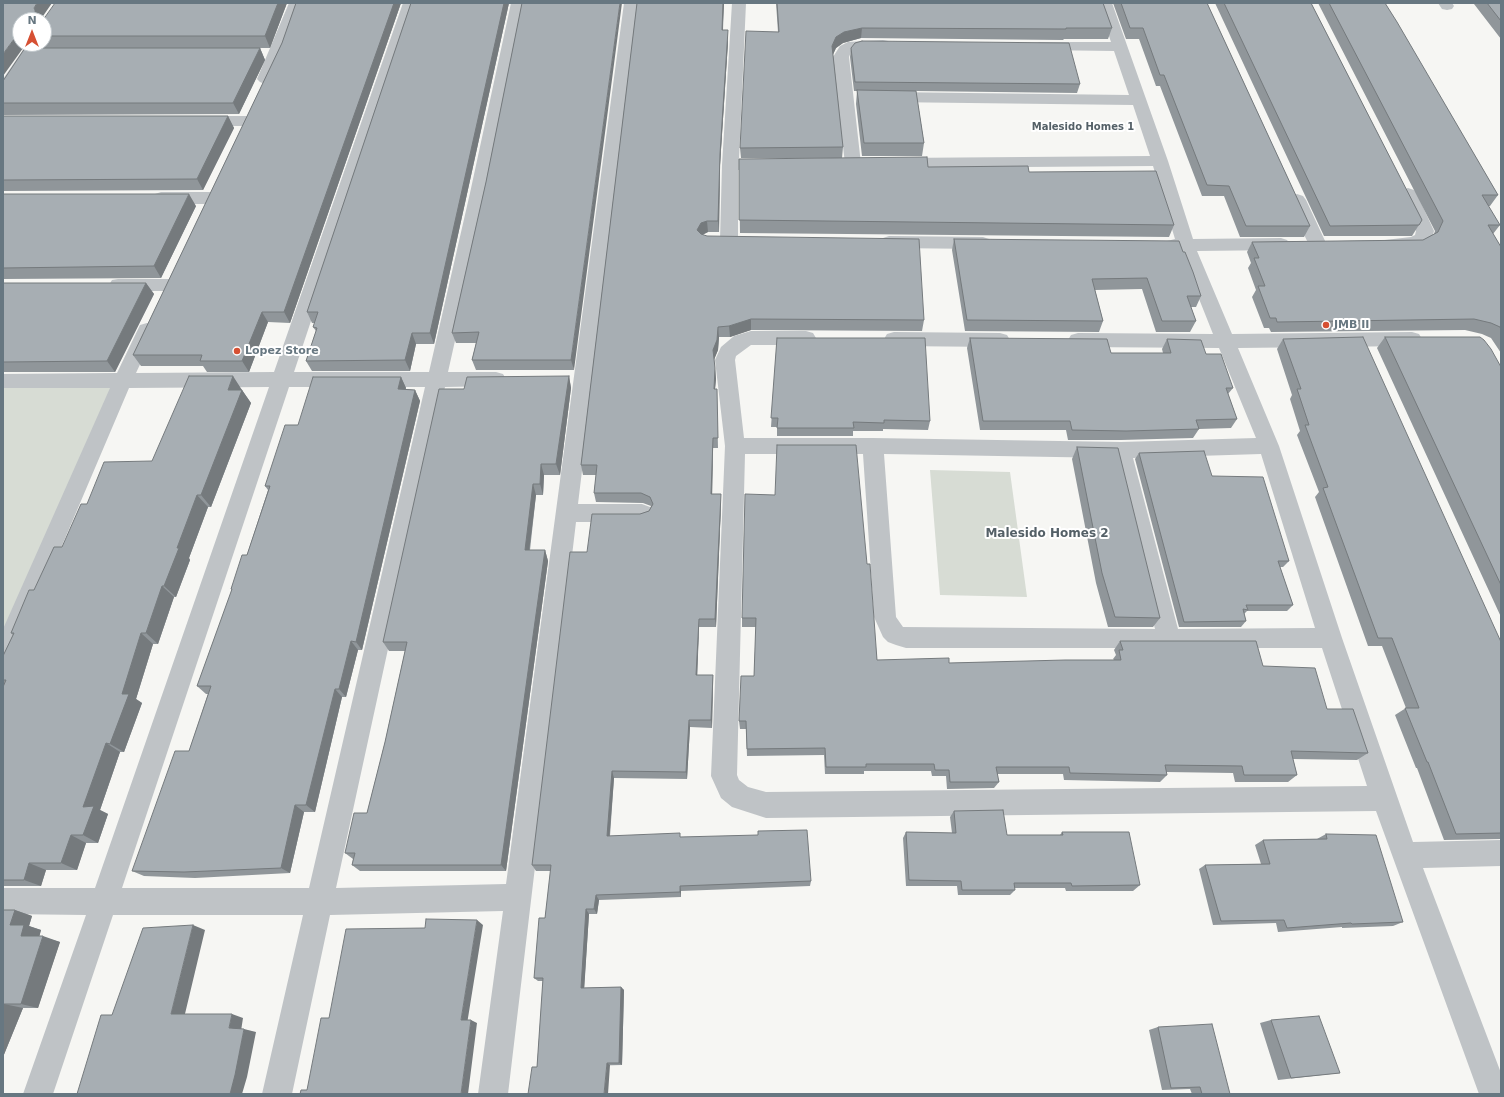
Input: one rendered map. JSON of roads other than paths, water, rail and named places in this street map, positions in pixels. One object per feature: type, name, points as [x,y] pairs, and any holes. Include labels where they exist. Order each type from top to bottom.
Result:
[{"type":"street","points":[[183,121],[249,114],[269,54],[296,3]]},
{"type":"street","points":[[38,1094],[410,3]]},
{"type":"street","points":[[277,1094],[479,193],[518,3]]},
{"type":"street","points":[[493,1094],[519,897],[566,512],[575,379],[631,3]]},
{"type":"street","points":[[729,240],[730,165],[739,3]]},
{"type":"street","points":[[1105,3],[1160,161],[1186,245],[1269,446],[1330,638],[1384,798],[1494,1094]]},
{"type":"street","points":[[901,44],[852,45],[845,49],[841,57],[846,97],[861,164],[1160,161]]},
{"type":"street","points":[[1026,46],[1120,47]]},
{"type":"street","points":[[3,90],[33,52]]},
{"type":"street","points":[[846,97],[1138,100]]},
{"type":"street","points":[[730,165],[784,164]]},
{"type":"street","points":[[1377,244],[1415,243],[1423,238],[1425,231],[1402,184]]},
{"type":"street","points":[[1155,245],[1311,243],[1291,186]]},
{"type":"street","points":[[146,198],[210,198]]},
{"type":"street","points":[[871,241],[997,243]]},
{"type":"street","points":[[3,656],[123,380],[172,278],[98,285]]},
{"type":"street","points":[[823,338],[751,338],[741,341],[728,352],[725,360],[735,446],[724,776],[730,789],[741,798],[766,805],[1384,798]]},
{"type":"street","points":[[878,339],[1021,340]]},
{"type":"street","points":[[1060,340],[1226,341],[1366,348],[1426,339]]},
{"type":"street","points":[[3,381],[514,379]]},
{"type":"street","points":[[735,446],[873,446],[1122,450],[1269,446]]},
{"type":"street","points":[[873,446],[885,617],[890,630],[896,635],[906,638],[1169,640],[1330,638]]},
{"type":"street","points":[[1122,450],[1169,640]]},
{"type":"street","points":[[566,512],[642,512]]},
{"type":"street","points":[[1406,855],[1501,853]]},
{"type":"street","points":[[3,901],[319,902],[519,897]]},
{"type":"place","name":"JMB II","points":[[1326,325]]},
{"type":"place","name":"Lopez Store","points":[[237,351]]},
{"type":"district","name":"Malesido Homes 1","points":[[1083,127]]},
{"type":"district","name":"Malesido Homes 2","points":[[1047,534]]}]
